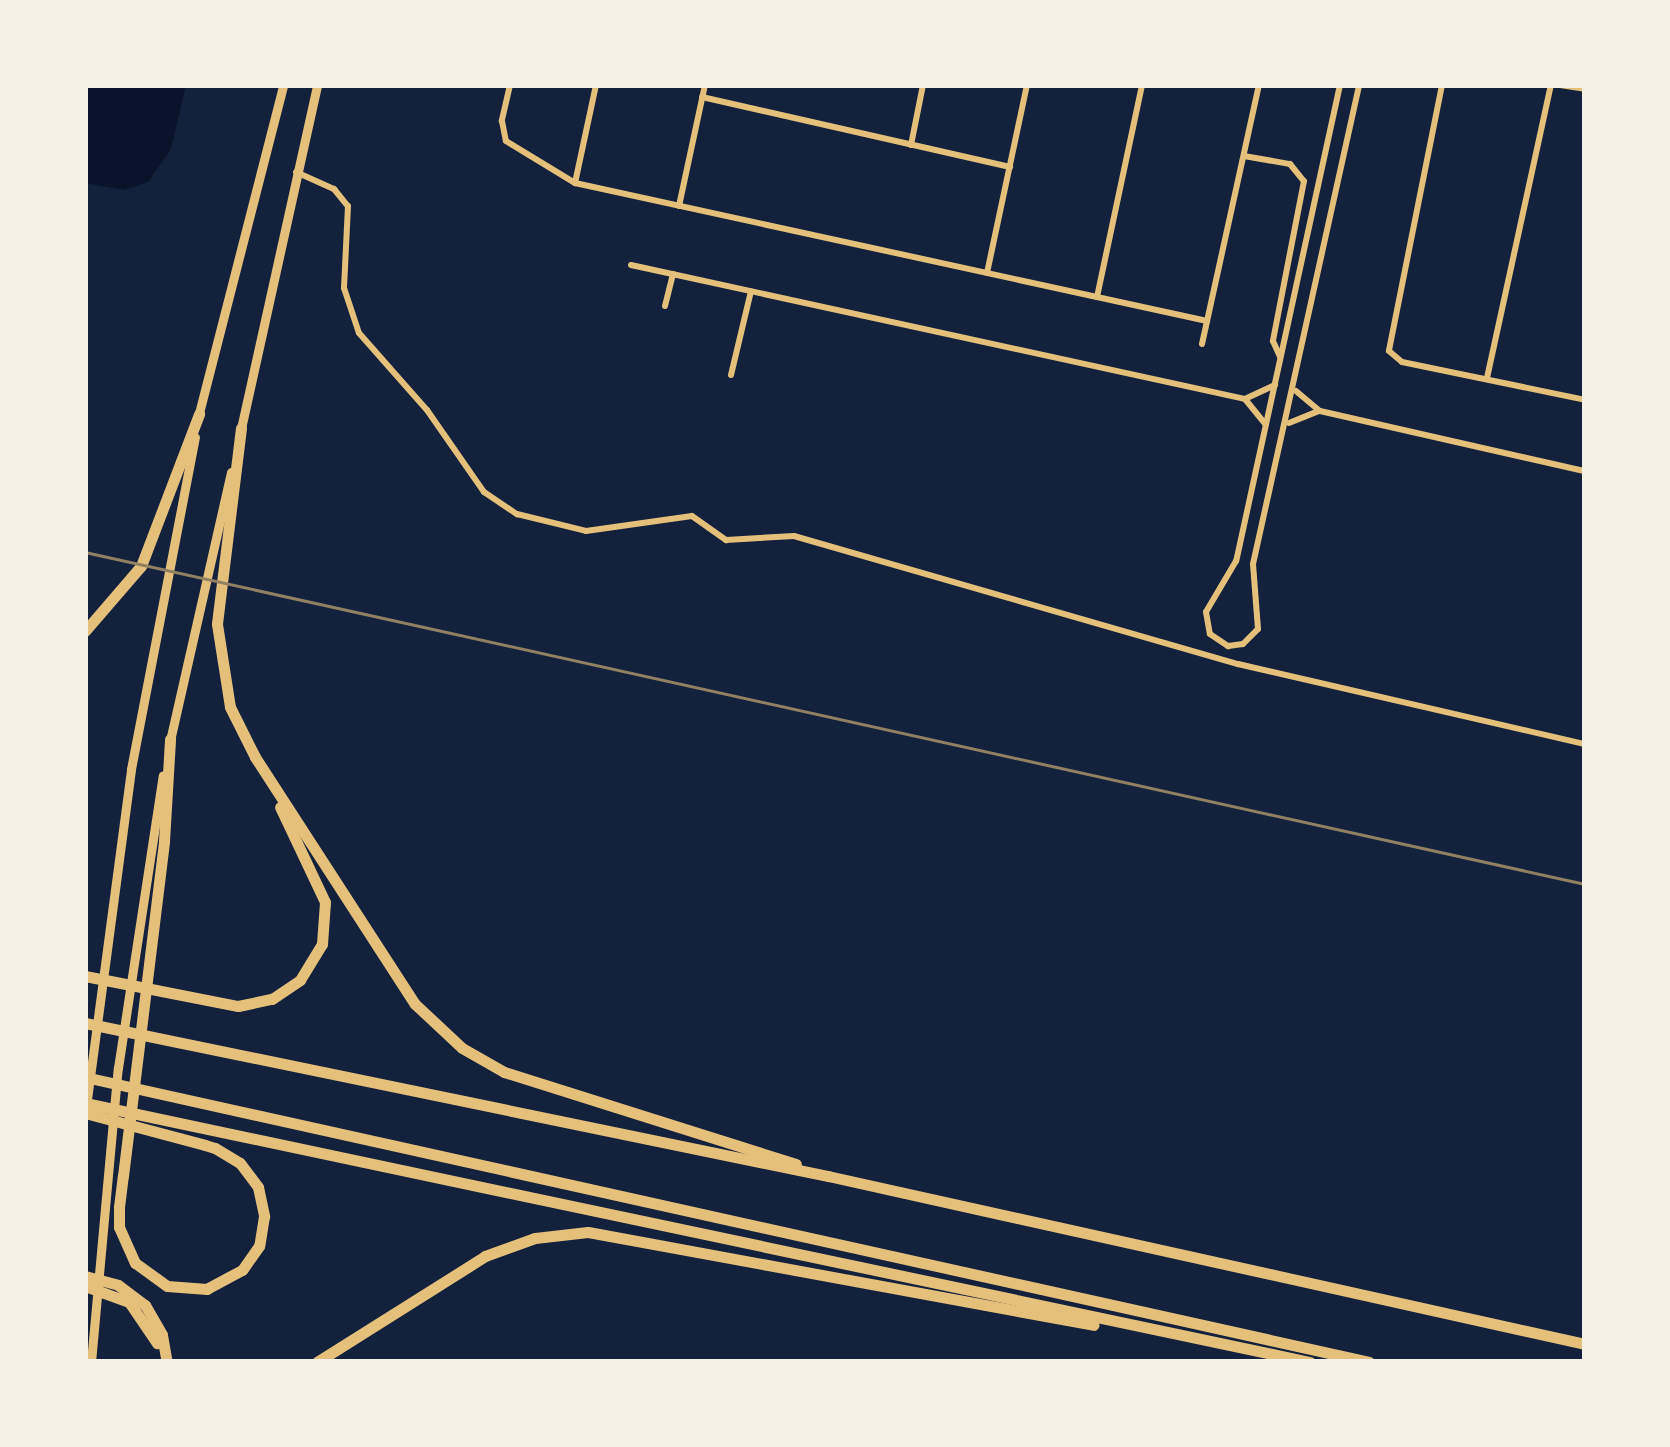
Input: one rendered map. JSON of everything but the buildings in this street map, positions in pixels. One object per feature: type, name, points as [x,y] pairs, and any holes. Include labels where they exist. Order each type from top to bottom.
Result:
[{"type":"highway","points":[[85,632],[123,593],[149,551],[199,414]]},
{"type":"highway","points":[[85,976],[238,1006],[282,994],[308,972],[325,934],[325,902],[267,775],[230,706],[218,652],[242,428]]},
{"type":"highway","points":[[85,1113],[215,1148],[240,1163],[264,1206],[254,1254],[216,1286],[187,1290],[158,1282],[135,1263],[121,1236],[123,1176],[164,842],[170,740]]},
{"type":"highway","points":[[267,775],[406,991],[462,1048],[519,1078],[828,1176]]},
{"type":"highway","points":[[85,1023],[828,1176],[1584,1343]]},
{"type":"highway","points":[[85,1077],[1368,1362]]},
{"type":"highway","points":[[85,1103],[1310,1362]]},
{"type":"highway","points":[[317,1362],[485,1256],[535,1238],[588,1232],[641,1237],[1021,1315],[1157,1331]]},
{"type":"highway","points":[[85,1276],[118,1285],[145,1306],[162,1335],[164,1362]]},
{"type":"highway","points":[[85,1286],[110,1292],[137,1309],[164,1362]]},
{"type":"main road","points":[[85,1113],[119,844],[199,414],[283,85]]},
{"type":"main road","points":[[92,1362],[120,1051],[170,740],[317,85]]},
{"type":"street","points":[[510,85],[502,121],[506,141],[575,183],[1206,321]]},
{"type":"street","points":[[575,183],[596,85]]},
{"type":"street","points":[[679,206],[705,85]]},
{"type":"street","points":[[911,145],[923,85]]},
{"type":"street","points":[[986,273],[1027,85]]},
{"type":"street","points":[[1098,297],[1142,85]]},
{"type":"street","points":[[1202,344],[1260,85]]},
{"type":"street","points":[[1340,85],[1236,561],[1206,612],[1210,634],[1228,646],[1243,644],[1258,629],[1253,564],[1295,390],[1359,85]]},
{"type":"street","points":[[1442,85],[1388,345],[1402,362],[1585,400]]},
{"type":"street","points":[[1487,378],[1551,85]]},
{"type":"street","points":[[1560,85],[1585,89]]},
{"type":"street","points":[[702,97],[1010,167]]},
{"type":"street","points":[[1244,156],[1290,164],[1304,181],[1273,341],[1281,358]]},
{"type":"street","points":[[296,172],[334,189],[348,206],[344,288],[359,333],[412,392],[484,492],[508,510],[586,531],[692,516],[726,540],[794,536],[1238,664],[1585,744]]},
{"type":"street","points":[[631,265],[1246,399],[1275,385]]},
{"type":"street","points":[[665,306],[673,274]]},
{"type":"street","points":[[731,375],[751,291]]},
{"type":"street","points":[[1295,390],[1320,411],[1585,472]]},
{"type":"street","points":[[1246,399],[1266,425]]},
{"type":"street","points":[[1287,425],[1320,411]]},
{"type":"water","points":[[85,85],[186,85],[171,149],[148,182],[125,190],[85,183]]},
{"type":"railway","points":[[85,552],[1585,884]]}]
